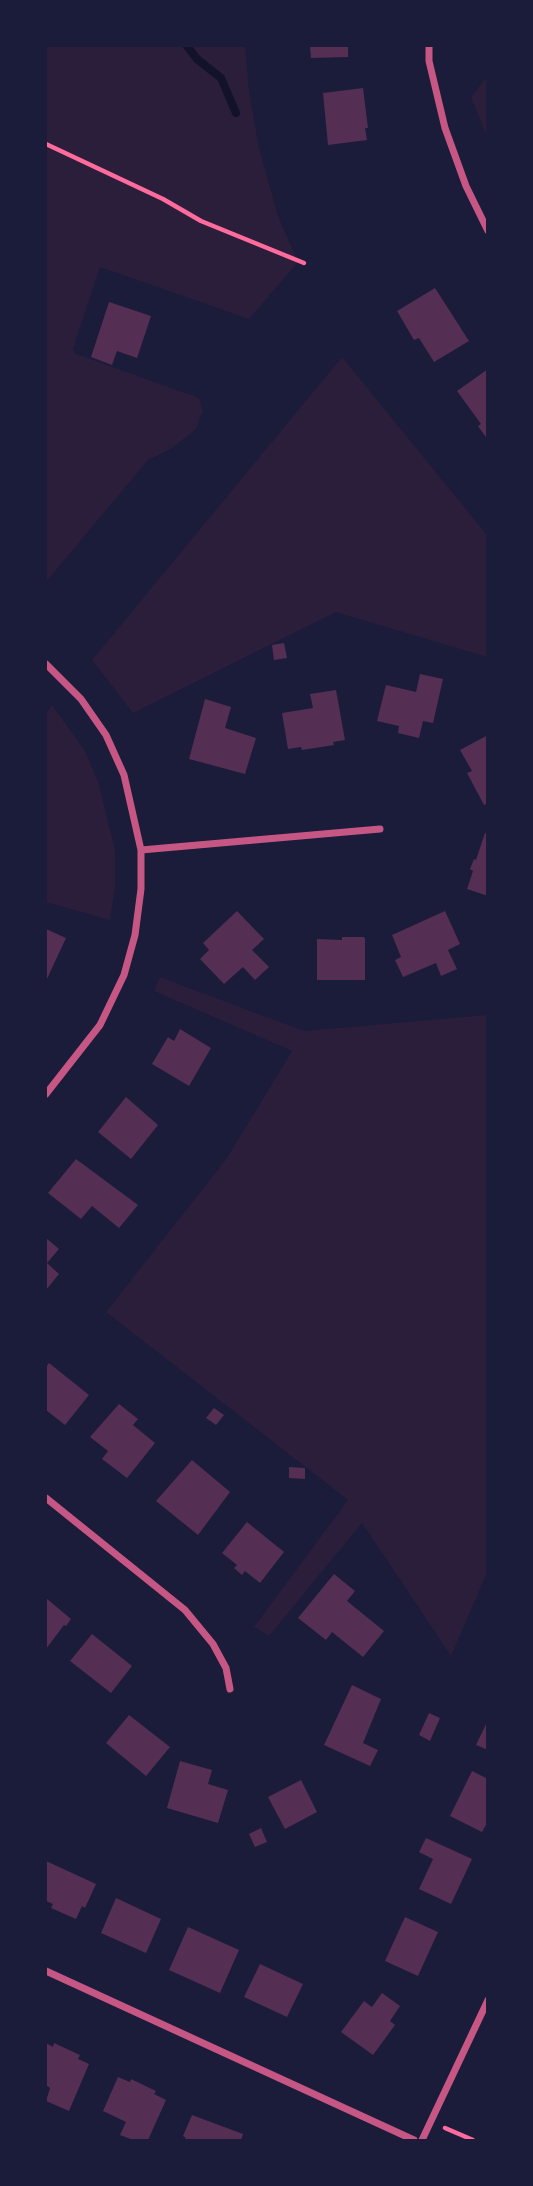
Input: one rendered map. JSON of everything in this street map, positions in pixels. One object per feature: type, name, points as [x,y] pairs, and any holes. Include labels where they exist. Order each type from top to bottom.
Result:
[{"type":"street","points":[[429,46],[429,61],[445,128],[466,186],[488,231]]},
{"type":"street","points":[[46,664],[81,699],[106,735],[124,775],[141,850],[141,889],[135,936],[124,975],[100,1025],[46,1094]]},
{"type":"street","points":[[141,850],[380,829]]},
{"type":"street","points":[[46,1498],[185,1610],[213,1644],[226,1668],[230,1689]]},
{"type":"street","points":[[46,1971],[414,2140]]},
{"type":"street","points":[[422,2140],[488,2000]]},
{"type":"path","points":[[46,144],[163,199],[201,221],[304,263]]},
{"type":"path","points":[[431,2122],[473,2140]]},
{"type":"shaded area","points":[[46,46],[245,46],[249,91],[259,148],[278,216],[298,262],[249,319],[100,267],[73,349],[74,353],[199,398],[203,411],[196,429],[171,449],[148,460],[46,582]]},
{"type":"shaded area","points":[[487,77],[487,137],[471,97]]},
{"type":"shaded area","points":[[342,357],[487,535],[487,657],[336,612],[133,713],[92,660]]},
{"type":"shaded area","points":[[52,705],[85,751],[98,781],[115,850],[115,886],[110,920],[46,902],[46,714]]},
{"type":"shaded area","points":[[160,977],[304,1031],[487,1015],[487,1573],[451,1656],[362,1523],[269,1636],[254,1627],[348,1500],[106,1312],[227,1158],[292,1051],[154,991]]},
{"type":"building","points":[[310,46],[348,46],[348,57],[311,58]]},
{"type":"building","points":[[363,88],[367,140],[328,145],[323,93]]},
{"type":"building","points":[[435,288],[469,341],[434,362],[419,338],[414,340],[397,311]]},
{"type":"building","points":[[109,302],[151,316],[137,358],[117,351],[112,365],[91,357]]},
{"type":"building","points":[[488,369],[488,440],[478,426],[481,424],[457,391]]},
{"type":"building","points":[[284,643],[287,658],[274,660],[272,645]]},
{"type":"building","points":[[420,674],[443,679],[433,723],[423,721],[419,738],[398,733],[399,726],[377,721],[386,685],[416,692]]},
{"type":"building","points":[[336,690],[345,740],[333,742],[334,745],[302,750],[301,747],[288,749],[282,713],[313,708],[310,694]]},
{"type":"building","points":[[205,699],[231,707],[225,728],[256,738],[245,774],[189,759]]},
{"type":"building","points":[[488,735],[488,803],[484,805],[467,773],[472,771],[460,750]]},
{"type":"building","points":[[485,833],[488,834],[488,896],[467,889],[473,871],[470,869]]},
{"type":"building","points":[[237,911],[264,939],[252,950],[269,967],[255,980],[243,967],[224,984],[200,959],[209,950],[203,943]]},
{"type":"building","points":[[445,911],[460,944],[448,950],[457,969],[441,976],[436,963],[403,977],[395,960],[401,957],[392,935]]},
{"type":"building","points":[[46,929],[66,938],[46,981]]},
{"type":"building","points":[[342,937],[364,937],[365,980],[317,980],[317,939],[342,940]]},
{"type":"building","points":[[180,1029],[211,1048],[189,1086],[152,1064],[168,1037],[174,1041]]},
{"type":"building","points":[[126,1097],[158,1125],[131,1159],[98,1132]]},
{"type":"building","points":[[76,1159],[138,1205],[119,1228],[92,1206],[81,1219],[48,1193]]},
{"type":"building","points":[[46,1238],[59,1249],[47,1263],[59,1274],[46,1290]]},
{"type":"building","points":[[49,1363],[89,1395],[65,1425],[46,1410],[46,1367]]},
{"type":"building","points":[[119,1404],[138,1419],[133,1425],[155,1443],[127,1478],[102,1459],[108,1451],[90,1437]]},
{"type":"building","points":[[214,1408],[224,1415],[216,1425],[206,1418]]},
{"type":"building","points":[[192,1460],[230,1492],[198,1535],[156,1501]]},
{"type":"building","points":[[289,1467],[305,1468],[305,1479],[289,1478]]},
{"type":"building","points":[[247,1522],[284,1552],[260,1583],[245,1571],[242,1575],[234,1568],[237,1565],[222,1553]]},
{"type":"building","points":[[334,1574],[355,1591],[347,1601],[384,1631],[363,1657],[332,1632],[326,1640],[298,1618]]},
{"type":"building","points":[[46,1598],[71,1619],[46,1649]]},
{"type":"building","points":[[92,1634],[132,1666],[111,1693],[70,1661]]},
{"type":"building","points":[[352,1685],[381,1699],[363,1743],[378,1750],[370,1766],[324,1745]]},
{"type":"building","points":[[429,1713],[440,1718],[430,1741],[419,1735]]},
{"type":"building","points":[[129,1715],[170,1747],[146,1776],[106,1743]]},
{"type":"building","points":[[488,1720],[488,1750],[476,1745]]},
{"type":"building","points":[[180,1761],[212,1770],[208,1784],[228,1790],[218,1823],[167,1808]]},
{"type":"building","points":[[472,1771],[488,1779],[488,1821],[482,1832],[450,1816]]},
{"type":"building","points":[[301,1780],[317,1812],[285,1829],[268,1797]]},
{"type":"building","points":[[261,1828],[267,1842],[255,1847],[249,1834]]},
{"type":"building","points":[[426,1838],[472,1859],[451,1904],[419,1889],[433,1859],[419,1852]]},
{"type":"building","points":[[46,1861],[96,1884],[85,1908],[82,1906],[76,1919],[51,1908],[53,1904],[46,1901]]},
{"type":"building","points":[[116,1898],[161,1919],[146,1953],[101,1933]]},
{"type":"building","points":[[405,1917],[438,1932],[418,1976],[385,1961]]},
{"type":"building","points":[[188,1927],[239,1950],[220,1993],[169,1970]]},
{"type":"building","points":[[260,1964],[303,1984],[287,2017],[244,1997]]},
{"type":"building","points":[[382,1993],[400,2006],[390,2021],[395,2025],[373,2055],[341,2032],[364,2001],[372,2007]]},
{"type":"building","points":[[46,2043],[53,2047],[54,2043],[80,2055],[78,2059],[89,2064],[69,2111],[46,2101],[50,2088],[46,2085]]},
{"type":"building","points":[[118,2077],[130,2082],[131,2079],[156,2091],[154,2094],[166,2100],[148,2140],[133,2140],[120,2135],[126,2122],[103,2111]]},
{"type":"building","points":[[192,2115],[243,2134],[241,2140],[184,2140],[186,2138],[183,2136]]},
{"type":"waterway","points":[[187,46],[197,59],[221,78],[236,113]]}]
